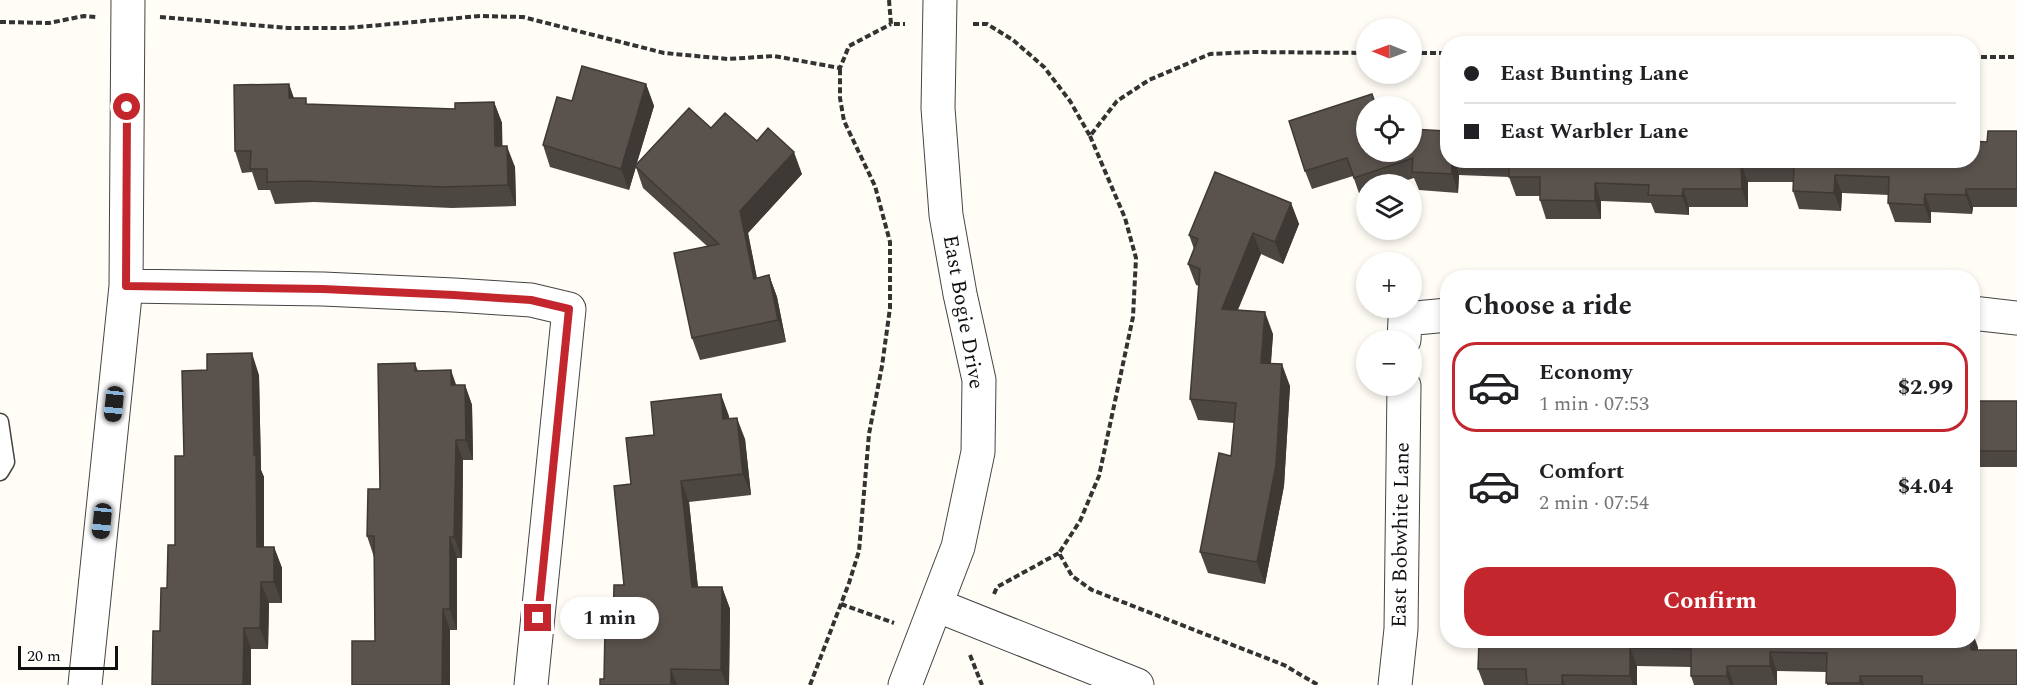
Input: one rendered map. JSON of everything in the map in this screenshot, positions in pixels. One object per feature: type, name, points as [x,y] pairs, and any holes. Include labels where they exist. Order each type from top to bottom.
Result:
[{"type":"street","points":[[85,685],[126,286],[128,0]]},
{"type":"street","name":"East Bogie Drive","points":[[905,685],[958,547],[978,452],[979,380],[946,215],[938,108],[940,0]]},
{"type":"street","points":[[126,286],[312,289],[454,295],[531,300],[569,309],[531,685]]},
{"type":"street","points":[[1980,314],[2017,318]]},
{"type":"street","points":[[1405,330],[1440,318]]},
{"type":"street","name":"East Bobwhite Lane","points":[[1395,685],[1401,629],[1404,396]]},
{"type":"street","points":[[936,605],[1137,685]]},
{"type":"lane","points":[[0,422],[3,467]]},
{"type":"path","points":[[0,22],[49,23],[84,16]]},
{"type":"path","points":[[168,17],[288,28],[347,28],[480,16],[523,17],[664,53],[728,59],[774,56],[840,68]]},
{"type":"path","points":[[810,685],[860,551],[869,434],[890,308],[890,242],[875,186],[844,121],[840,98],[840,68],[849,46],[891,24]]},
{"type":"path","points":[[987,24],[1013,40],[1044,67],[1070,100],[1090,136],[1125,218],[1136,258],[1132,317],[1099,476],[1080,521],[1059,554],[1072,576],[1092,590],[1284,665],[1318,685]]},
{"type":"path","points":[[1090,136],[1117,101],[1149,80],[1210,54],[1356,53]]},
{"type":"path","points":[[1422,53],[1440,53]]},
{"type":"path","points":[[1980,57],[2017,57]]},
{"type":"path","points":[[968,649],[982,685]]},
{"type":"building","points":[[582,66],[646,84],[621,169],[543,145],[557,97],[572,101]]},
{"type":"building","points":[[289,84],[289,98],[306,98],[306,104],[455,109],[455,103],[494,102],[495,146],[507,146],[508,185],[444,187],[306,181],[267,182],[267,169],[250,169],[251,151],[235,151],[234,85]]},
{"type":"building","points":[[1356,99],[1356,162],[1401,162],[1366,174],[1356,174],[1354,178],[1347,158],[1305,171],[1289,121]]},
{"type":"building","points":[[689,108],[711,128],[725,113],[757,141],[768,128],[794,152],[740,211],[754,279],[769,275],[778,320],[692,338],[674,253],[719,244],[635,166]]},
{"type":"building","points":[[1422,130],[1440,131],[1440,168],[1452,168],[1452,174],[1412,172],[1413,162],[1422,162]]},
{"type":"building","points":[[1988,131],[2017,131],[2017,189],[1966,189],[1966,195],[1925,194],[1924,205],[1888,203],[1889,177],[1835,175],[1834,193],[1793,191],[1794,168],[1980,168],[1980,142],[1987,142]]},
{"type":"building","points":[[1509,168],[1741,168],[1742,189],[1683,189],[1682,196],[1648,195],[1649,185],[1595,183],[1595,201],[1540,200],[1540,177],[1509,177]]},
{"type":"building","points":[[1215,172],[1291,203],[1275,242],[1253,233],[1222,309],[1265,312],[1261,363],[1282,364],[1276,465],[1257,562],[1200,552],[1219,453],[1231,456],[1236,403],[1190,399],[1200,269],[1188,264],[1198,239],[1189,235]]},
{"type":"building","points":[[252,353],[257,547],[274,547],[274,582],[261,582],[260,628],[244,628],[243,685],[152,685],[153,631],[160,631],[161,588],[167,588],[168,545],[175,545],[175,456],[184,456],[182,371],[207,370],[207,354]]},
{"type":"building","points":[[415,363],[415,371],[451,370],[451,385],[465,385],[466,440],[456,440],[454,537],[450,537],[450,609],[443,609],[442,685],[352,685],[352,641],[375,641],[374,536],[367,536],[368,489],[380,489],[378,364]]},
{"type":"building","points":[[721,394],[723,419],[737,418],[743,474],[681,481],[692,587],[722,587],[721,670],[671,669],[671,685],[600,685],[600,679],[604,679],[605,629],[613,629],[614,585],[624,585],[614,486],[631,484],[626,438],[654,435],[651,402]]},
{"type":"building","points":[[1980,401],[2017,401],[2017,451],[1980,451]]},
{"type":"building","points":[[1479,648],[1630,648],[1630,676],[1562,675],[1562,685],[1527,685],[1526,669],[1478,669]]},
{"type":"building","points":[[1630,648],[2017,650],[2017,685],[1922,685],[1922,676],[1860,676],[1860,683],[1826,683],[1827,653],[1770,652],[1770,666],[1727,666],[1727,676],[1691,676],[1691,649]]},
{"type":"route","points":[[127,107],[126,286],[323,289],[454,295],[531,300],[569,309],[538,618]]}]
